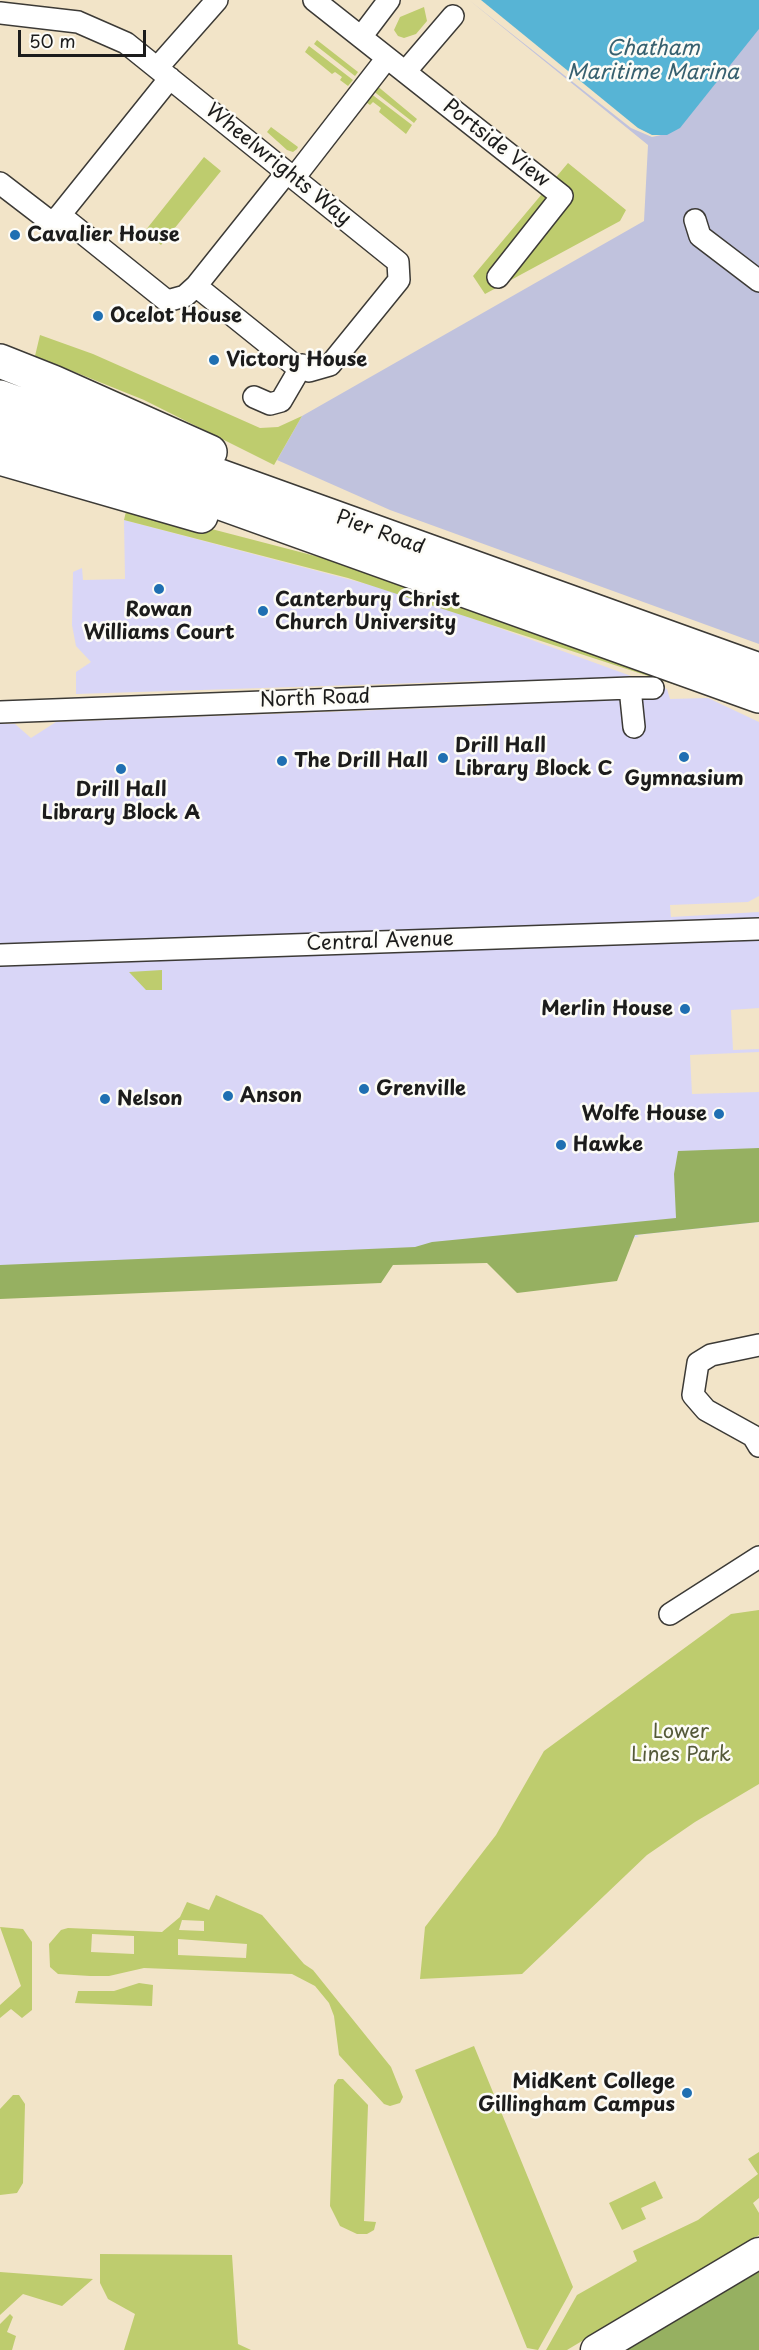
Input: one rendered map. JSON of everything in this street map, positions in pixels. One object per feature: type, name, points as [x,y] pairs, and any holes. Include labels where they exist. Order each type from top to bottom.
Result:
[{"type":"main road","points":[[0,361],[97,401],[255,472],[290,501]]},
{"type":"main road","name":"Pier Road","points":[[0,397],[759,670]]},
{"type":"main road","name":"Pier Road","points":[[0,424],[759,696]]},
{"type":"main road","points":[[0,458],[195,515],[401,567]]},
{"type":"main road","points":[[596,2350],[759,2253]]},
{"type":"street","points":[[0,183],[52,223],[217,0]]},
{"type":"street","name":"Portside View","points":[[314,0],[562,195],[498,277]]},
{"type":"street","points":[[362,38],[389,0]]},
{"type":"street","name":"Wheelwrights Way","points":[[0,13],[62,18],[93,28],[126,43],[398,262],[399,280],[330,365],[309,370],[302,365]]},
{"type":"street","points":[[405,72],[453,16]]},
{"type":"street","points":[[60,215],[167,301],[185,296],[196,286],[387,58]]},
{"type":"street","points":[[695,220],[700,236],[759,281]]},
{"type":"street","points":[[196,286],[293,364],[302,365],[280,400],[270,404],[254,397]]},
{"type":"street","points":[[630,688],[634,727]]},
{"type":"street","name":"North Road","points":[[0,712],[653,688]]},
{"type":"street","name":"Central Avenue","points":[[0,955],[759,929]]},
{"type":"street","points":[[759,1345],[711,1355],[698,1363],[693,1395],[706,1410],[753,1436],[759,1446]]},
{"type":"street","points":[[670,1614],[759,1557]]},
{"type":"shaded area","points":[[469,0],[631,128],[652,137],[670,133],[759,24],[759,644],[390,510],[277,460],[302,416],[644,221],[648,145]]},
{"type":"shaded area","points":[[124,520],[408,595],[667,689],[670,699],[708,698],[759,722],[759,896],[748,902],[670,905],[671,917],[759,912],[759,1008],[731,1010],[733,1050],[759,1049],[759,1052],[690,1055],[692,1094],[759,1092],[759,1222],[636,1235],[639,1237],[301,1264],[0,1275],[0,724],[15,724],[31,738],[56,722],[487,706],[480,681],[76,694],[76,672],[91,662],[76,646],[72,625],[73,572],[82,568],[83,580],[125,579]]},
{"type":"green space","points":[[424,7],[427,21],[416,34],[404,38],[398,36],[394,30],[400,17]]},
{"type":"green space","points":[[317,40],[358,72],[355,76],[314,44]]},
{"type":"green space","points":[[309,46],[353,80],[348,86],[340,80],[342,77],[335,72],[332,74],[305,52]]},
{"type":"green space","points":[[376,85],[417,119],[414,123],[372,90]]},
{"type":"green space","points":[[370,93],[412,125],[406,134],[379,112],[381,108],[373,102],[370,105],[363,100]]},
{"type":"green space","points":[[271,127],[298,147],[297,149],[293,152],[287,150],[267,132]]},
{"type":"green space","points":[[204,157],[221,171],[161,245],[145,231]]},
{"type":"green space","points":[[568,163],[626,210],[620,221],[485,294],[473,276]]},
{"type":"green space","points":[[40,335],[93,354],[260,428],[278,427],[302,416],[274,465],[144,400],[35,356]]},
{"type":"green space","points":[[127,507],[396,577],[690,686],[688,689],[348,578],[124,520]]},
{"type":"green space","points":[[162,970],[162,990],[146,990],[129,972]]},
{"type":"green space","points":[[759,1148],[759,1222],[635,1235],[617,1281],[517,1293],[487,1263],[393,1265],[381,1283],[0,1299],[0,1265],[415,1247],[432,1242],[676,1218],[674,1174],[678,1151]]},
{"type":"green space","name":"Lower Lines Park","points":[[759,1610],[759,1784],[695,1822],[647,1855],[522,1974],[420,1979],[425,1927],[496,1835],[544,1751],[731,1614]]},
{"type":"green space","points":[[216,1895],[262,1915],[304,1964],[313,1970],[391,2067],[403,2097],[400,2103],[390,2106],[384,2104],[339,2055],[334,2016],[329,2003],[315,1986],[292,1974],[144,1968],[109,1976],[90,1976],[58,1974],[50,1967],[49,1944],[61,1930],[68,1928],[162,1932],[180,1917],[187,1902],[209,1910]],"holes":[[[182,1920],[204,1921],[204,1931],[179,1930]],[[92,1934],[134,1936],[134,1954],[91,1952]],[[178,1939],[247,1944],[246,1958],[178,1955]]]},
{"type":"green space","points":[[0,1927],[23,1929],[32,1942],[32,2010],[22,2018],[11,2009],[0,2018],[0,2005],[21,1986]]},
{"type":"green space","points":[[139,1983],[153,1985],[152,2006],[75,2003],[78,1991],[114,1991]]},
{"type":"green space","points":[[474,2046],[573,2287],[538,2350],[527,2348],[415,2070]]},
{"type":"green space","points":[[338,2079],[343,2079],[368,2105],[364,2221],[376,2222],[374,2230],[367,2234],[357,2234],[340,2226],[330,2206],[334,2085]]},
{"type":"green space","points":[[13,2095],[19,2095],[25,2104],[23,2183],[17,2193],[0,2195],[0,2109]]},
{"type":"green space","points":[[759,2152],[759,2198],[753,2203],[759,2213],[759,2235],[567,2350],[546,2350],[577,2295],[637,2261],[633,2251],[698,2220],[758,2174],[748,2159]]},
{"type":"green space","points":[[655,2181],[663,2198],[641,2208],[646,2219],[622,2230],[609,2203]]},
{"type":"green space","points":[[100,2254],[232,2255],[238,2344],[251,2350],[124,2350],[135,2314],[108,2299],[100,2283]]},
{"type":"green space","points":[[759,2269],[759,2350],[624,2350]]},
{"type":"green space","points":[[0,2272],[93,2279],[62,2306],[23,2294],[0,2315]]},
{"type":"green space","points":[[10,2314],[13,2317],[7,2332],[16,2336],[12,2350],[0,2350],[0,2324]]},
{"type":"water","name":"Chatham Maritime Marina","points":[[481,0],[759,0],[759,29],[680,128],[667,135],[652,135],[638,128]]},
{"type":"place","name":"Cavalier House","points":[[15,235]]},
{"type":"place","name":"Ocelot House","points":[[98,316]]},
{"type":"place","name":"Victory House","points":[[214,360]]},
{"type":"place","name":"Rowan Williams Court","points":[[159,589]]},
{"type":"place","name":"Canterbury Christ Church University","points":[[263,611]]},
{"type":"place","name":"Gymnasium","points":[[684,757]]},
{"type":"place","name":"Drill Hall Library Block C","points":[[443,758]]},
{"type":"place","name":"The Drill Hall","points":[[282,761]]},
{"type":"place","name":"Drill Hall Library Block A","points":[[121,769]]},
{"type":"place","name":"Merlin House","points":[[685,1009]]},
{"type":"place","name":"Grenville","points":[[364,1089]]},
{"type":"place","name":"Anson","points":[[228,1096]]},
{"type":"place","name":"Nelson","points":[[105,1099]]},
{"type":"place","name":"Wolfe House","points":[[719,1114]]},
{"type":"place","name":"Hawke","points":[[561,1145]]},
{"type":"place","name":"MidKent College Gillingham Campus","points":[[687,2093]]}]
